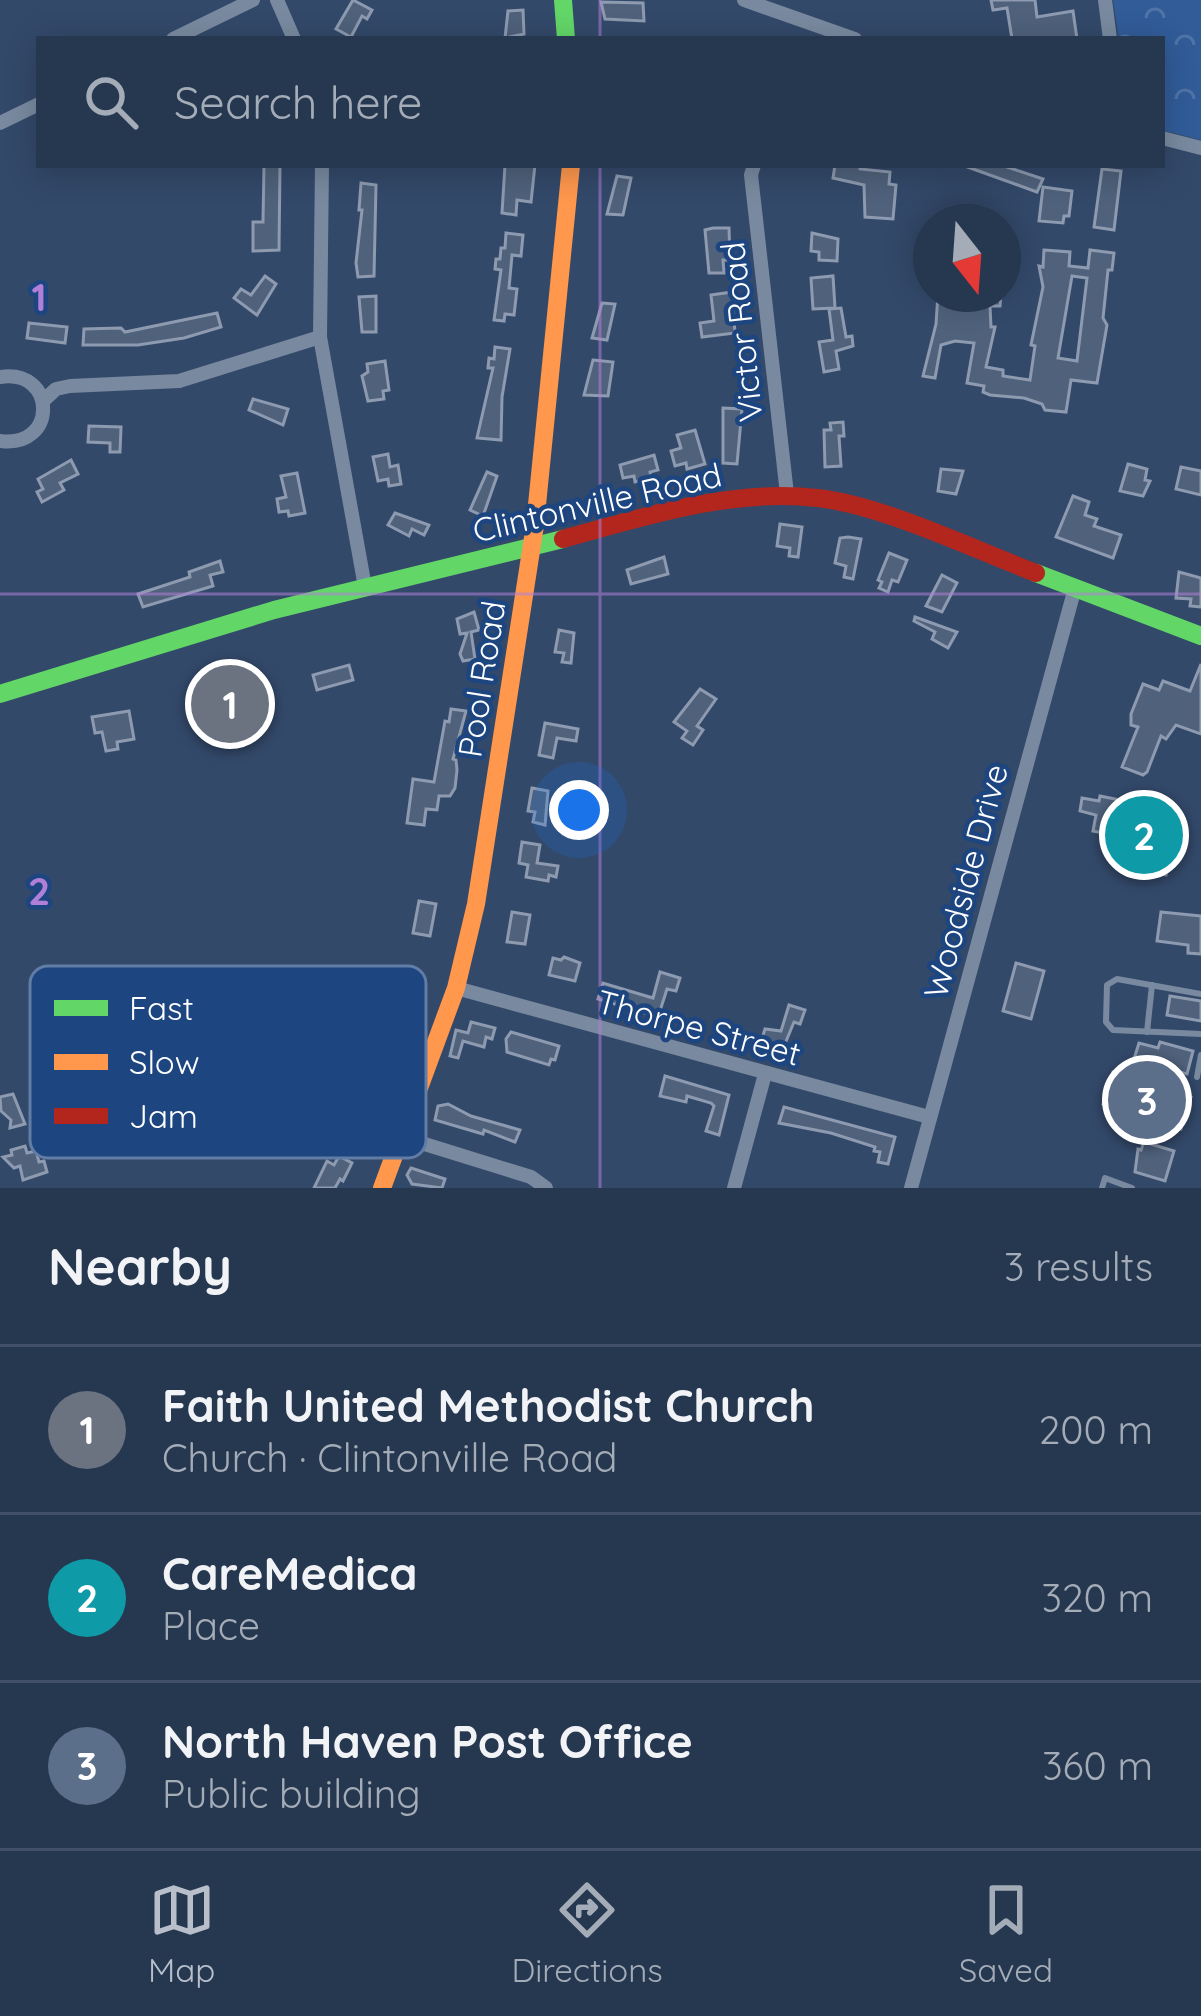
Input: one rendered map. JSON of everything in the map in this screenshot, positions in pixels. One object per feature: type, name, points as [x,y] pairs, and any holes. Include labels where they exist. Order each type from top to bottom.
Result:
[{"type":"main road","points":[[563,0],[566,36]]},
{"type":"main road","name":"Pool Road","points":[[426,1071],[456,988],[476,904],[531,548],[571,168]]},
{"type":"main road","name":"Clintonville Road","points":[[0,694],[116,655],[364,586],[735,500],[787,494],[856,505],[1201,636]]},
{"type":"main road","name":"Pool Road","points":[[382,1188],[394,1158]]},
{"type":"street","points":[[178,36],[253,0]]},
{"type":"street","points":[[278,0],[293,36]]},
{"type":"street","points":[[744,0],[847,36]]},
{"type":"street","points":[[1105,0],[1110,36]]},
{"type":"street","points":[[803,36],[808,22]]},
{"type":"street","points":[[0,123],[36,105]]},
{"type":"street","points":[[1165,139],[1201,148]]},
{"type":"street","points":[[322,168],[320,337],[364,586]]},
{"type":"street","name":"Victor Road","points":[[753,168],[787,494]]},
{"type":"street","points":[[0,441],[17,442],[35,431],[43,401],[56,389],[178,381],[320,337]]},
{"type":"street","points":[[0,377],[12,375],[28,381],[43,401]]},
{"type":"street","name":"Woodside Drive","points":[[911,1188],[1075,588]]},
{"type":"street","name":"Thorpe Street","points":[[456,988],[928,1118]]},
{"type":"street","points":[[734,1188],[765,1074]]},
{"type":"street","points":[[426,1144],[531,1177],[546,1188]]},
{"type":"lane","points":[[1201,994],[1117,979],[1107,985],[1108,1026],[1113,1030],[1201,1034]]},
{"type":"lane","points":[[1148,1032],[1152,985]]},
{"type":"lane","points":[[1197,1077],[1201,1055]]},
{"type":"lane","points":[[1102,1188],[1105,1178],[1132,1188]]},
{"type":"green space","points":[[1113,0],[1201,0],[1201,140],[1165,131],[1165,36],[1119,36]]},
{"type":"building","points":[[353,0],[372,10],[367,19],[362,16],[352,36],[336,29]]},
{"type":"building","points":[[991,0],[1035,0],[1037,17],[1073,11],[1077,36],[1012,36],[1007,8],[993,10]]},
{"type":"building","points":[[601,2],[643,3],[644,21],[605,19]]},
{"type":"building","points":[[523,10],[524,34],[505,36],[508,11]]},
{"type":"building","points":[[264,168],[280,168],[279,250],[253,251],[253,222],[263,222]]},
{"type":"building","points":[[505,168],[535,168],[531,202],[517,200],[516,215],[502,213]]},
{"type":"building","points":[[835,168],[890,172],[889,184],[896,185],[893,219],[865,217],[864,185],[833,178]]},
{"type":"building","points":[[970,168],[1010,168],[1043,179],[1037,192]]},
{"type":"building","points":[[1102,169],[1121,171],[1114,230],[1094,227]]},
{"type":"building","points":[[617,176],[631,178],[623,215],[607,214]]},
{"type":"building","points":[[361,183],[376,185],[374,276],[358,277],[356,263]]},
{"type":"building","points":[[1043,187],[1072,191],[1069,216],[1064,216],[1063,223],[1039,221]]},
{"type":"building","points":[[729,228],[730,260],[723,260],[724,273],[709,273],[705,230]]},
{"type":"building","points":[[506,233],[523,235],[521,256],[512,255],[509,288],[517,289],[514,315],[505,314],[504,321],[494,320],[501,270],[495,269]]},
{"type":"building","points":[[812,233],[838,239],[837,261],[819,260],[819,252],[811,251]]},
{"type":"building","points":[[1044,250],[1070,252],[1069,266],[1088,268],[1090,250],[1114,253],[1112,270],[1108,270],[1103,318],[1107,325],[1097,383],[1071,380],[1066,412],[1045,410],[1042,404],[1024,398],[990,395],[983,392],[984,386],[967,383],[974,343],[955,341],[941,345],[935,378],[923,376],[937,312],[990,312],[991,327],[995,327],[986,367],[1003,370],[1003,376],[1030,380],[1035,346],[1031,345],[1043,287],[1039,266],[1043,267]],"holes":[[[1072,276],[1087,278],[1077,361],[1058,358]]]},
{"type":"building","points":[[265,276],[276,284],[257,315],[234,298],[241,289],[251,295]]},
{"type":"building","points":[[833,276],[835,308],[813,309],[811,278]]},
{"type":"building","points":[[732,292],[735,333],[702,337],[700,323],[714,321],[711,295]]},
{"type":"building","points":[[376,296],[376,332],[362,332],[359,297]]},
{"type":"building","points":[[602,303],[615,304],[607,340],[592,338]]},
{"type":"building","points":[[841,308],[846,337],[852,336],[853,346],[836,351],[839,369],[824,372],[819,342],[833,340],[829,309]]},
{"type":"building","points":[[217,313],[221,327],[184,338],[138,345],[83,345],[84,329],[121,328],[125,332]]},
{"type":"building","points":[[29,323],[67,327],[65,343],[27,338]]},
{"type":"building","points":[[495,347],[510,349],[501,440],[477,438],[493,368],[488,368],[489,358],[494,359]]},
{"type":"building","points":[[593,360],[613,362],[608,396],[584,395]]},
{"type":"building","points":[[385,361],[389,390],[383,391],[384,399],[368,401],[362,376],[368,372],[367,364]]},
{"type":"building","points":[[253,399],[288,409],[283,425],[249,410]]},
{"type":"building","points":[[723,408],[742,409],[737,464],[723,463]]},
{"type":"building","points":[[843,422],[841,466],[825,467],[824,430],[831,430],[830,423]]},
{"type":"building","points":[[89,426],[121,427],[120,452],[110,452],[110,443],[88,442]]},
{"type":"building","points":[[695,430],[705,464],[687,469],[686,463],[675,466],[671,451],[681,448],[677,435]]},
{"type":"building","points":[[388,454],[390,467],[398,465],[401,484],[378,481],[373,457]]},
{"type":"building","points":[[654,455],[658,470],[650,472],[651,478],[635,482],[634,476],[623,478],[620,465]]},
{"type":"building","points":[[71,460],[78,474],[60,483],[64,490],[42,502],[38,479]]},
{"type":"building","points":[[1128,464],[1147,469],[1145,480],[1150,481],[1143,496],[1120,491]]},
{"type":"building","points":[[1181,467],[1201,471],[1201,495],[1176,489]]},
{"type":"building","points":[[941,469],[963,471],[956,494],[938,491]]},
{"type":"building","points":[[487,472],[497,476],[483,516],[470,510]]},
{"type":"building","points":[[297,473],[305,513],[289,516],[288,511],[279,512],[277,499],[286,497],[281,476]]},
{"type":"building","points":[[1073,496],[1089,502],[1085,515],[1097,519],[1094,526],[1121,535],[1113,558],[1056,537]]},
{"type":"building","points":[[395,513],[429,525],[424,535],[412,529],[409,536],[388,525]]},
{"type":"building","points":[[780,524],[802,527],[798,557],[789,556],[790,548],[777,546]]},
{"type":"building","points":[[840,538],[861,539],[853,579],[844,577],[846,566],[835,563]]},
{"type":"building","points":[[889,553],[907,560],[888,592],[879,588],[882,582],[878,580]]},
{"type":"building","points":[[664,557],[668,574],[631,584],[627,570]]},
{"type":"building","points":[[220,561],[223,572],[210,575],[213,586],[143,607],[138,594],[190,577],[189,572]]},
{"type":"building","points":[[1179,572],[1201,578],[1201,607],[1190,606],[1191,599],[1176,598]]},
{"type":"building","points":[[942,575],[957,583],[942,612],[926,606]]},
{"type":"building","points":[[474,612],[479,630],[471,632],[475,659],[463,661],[460,654],[467,633],[460,634],[457,619]]},
{"type":"building","points":[[915,617],[957,632],[948,648],[932,639],[935,632],[914,621]]},
{"type":"building","points":[[559,630],[574,633],[571,663],[562,662],[564,653],[555,652]]},
{"type":"building","points":[[1201,664],[1201,734],[1176,725],[1166,739],[1161,736],[1147,772],[1143,775],[1122,767],[1138,727],[1131,725],[1131,714],[1143,684],[1159,690],[1163,681],[1190,691]]},
{"type":"building","points":[[349,665],[353,680],[317,690],[313,675]]},
{"type":"building","points":[[258,674],[269,717],[201,733],[190,692]]},
{"type":"building","points":[[700,689],[716,699],[697,726],[703,730],[693,745],[682,738],[687,731],[674,722]]},
{"type":"building","points":[[451,709],[466,711],[453,759],[455,788],[450,796],[439,796],[437,810],[426,809],[424,825],[407,823],[413,779],[434,782]]},
{"type":"building","points":[[129,711],[134,739],[117,742],[118,749],[106,751],[92,717]]},
{"type":"building","points":[[545,723],[578,729],[576,741],[557,738],[553,758],[539,755]]},
{"type":"building","points":[[532,788],[548,791],[545,825],[533,822],[535,812],[528,811]]},
{"type":"building","points":[[1100,796],[1179,812],[1166,875],[1129,868],[1135,839],[1093,831],[1096,815],[1080,811],[1082,798],[1099,801]]},
{"type":"building","points":[[522,842],[540,845],[537,863],[558,866],[556,877],[549,875],[548,881],[526,877],[528,865],[519,863]]},
{"type":"building","points":[[419,901],[436,904],[430,936],[413,933]]},
{"type":"building","points":[[512,912],[530,915],[525,944],[507,942]]},
{"type":"building","points":[[1161,912],[1201,916],[1201,954],[1188,953],[1188,945],[1157,941]]},
{"type":"building","points":[[553,958],[580,963],[575,981],[549,975]]},
{"type":"building","points":[[1016,963],[1044,971],[1031,1019],[1003,1011]]},
{"type":"building","points":[[660,972],[680,978],[676,991],[667,989],[658,1017],[598,999],[603,983],[653,998]]},
{"type":"building","points":[[1170,996],[1201,1001],[1201,1021],[1167,1015]]},
{"type":"building","points":[[789,1005],[805,1010],[800,1024],[794,1022],[782,1051],[761,1042],[765,1029],[781,1031]]},
{"type":"building","points":[[471,1022],[495,1028],[492,1039],[486,1037],[484,1047],[463,1041],[458,1058],[450,1056],[456,1030],[468,1033]]},
{"type":"building","points":[[511,1032],[559,1046],[555,1060],[549,1065],[507,1052]]},
{"type":"building","points":[[1160,1042],[1193,1051],[1187,1074],[1134,1059],[1139,1043],[1158,1048]]},
{"type":"building","points":[[1113,1072],[1191,1097],[1181,1129],[1103,1104]]},
{"type":"building","points":[[665,1076],[729,1095],[719,1135],[706,1131],[711,1103],[687,1096],[686,1102],[660,1096]]},
{"type":"building","points":[[13,1094],[25,1124],[10,1128],[0,1097]]},
{"type":"building","points":[[448,1104],[520,1130],[515,1142],[435,1120],[438,1106]]},
{"type":"building","points":[[784,1107],[895,1137],[888,1164],[878,1162],[880,1152],[875,1147],[779,1123]]},
{"type":"building","points":[[1144,1142],[1174,1151],[1165,1181],[1135,1172],[1138,1149]]},
{"type":"building","points":[[25,1146],[30,1158],[44,1161],[47,1172],[23,1180],[20,1166],[14,1168],[3,1157],[12,1155],[11,1150]]},
{"type":"building","points":[[338,1158],[352,1163],[335,1188],[314,1188],[327,1161],[334,1165]]},
{"type":"building","points":[[411,1168],[445,1179],[442,1188],[412,1184],[407,1175]]},
{"type":"traffic: fast","points":[[563,0],[566,36]]},
{"type":"traffic: fast","points":[[0,694],[274,610],[563,539]]},
{"type":"traffic: fast","points":[[1036,573],[1201,636]]},
{"type":"traffic: slow","points":[[426,1069],[456,988],[476,904],[535,525],[571,168]]},
{"type":"traffic: slow","points":[[382,1188],[393,1158]]},
{"type":"traffic: jam","points":[[563,539],[721,501],[817,498],[898,518],[1036,573]]},
{"type":"place","name":"Faith United Methodist Church","points":[[230,704]]},
{"type":"place","name":"CareMedica","points":[[1144,835]]},
{"type":"place","name":"North Haven Post Office","points":[[1147,1100]]}]
